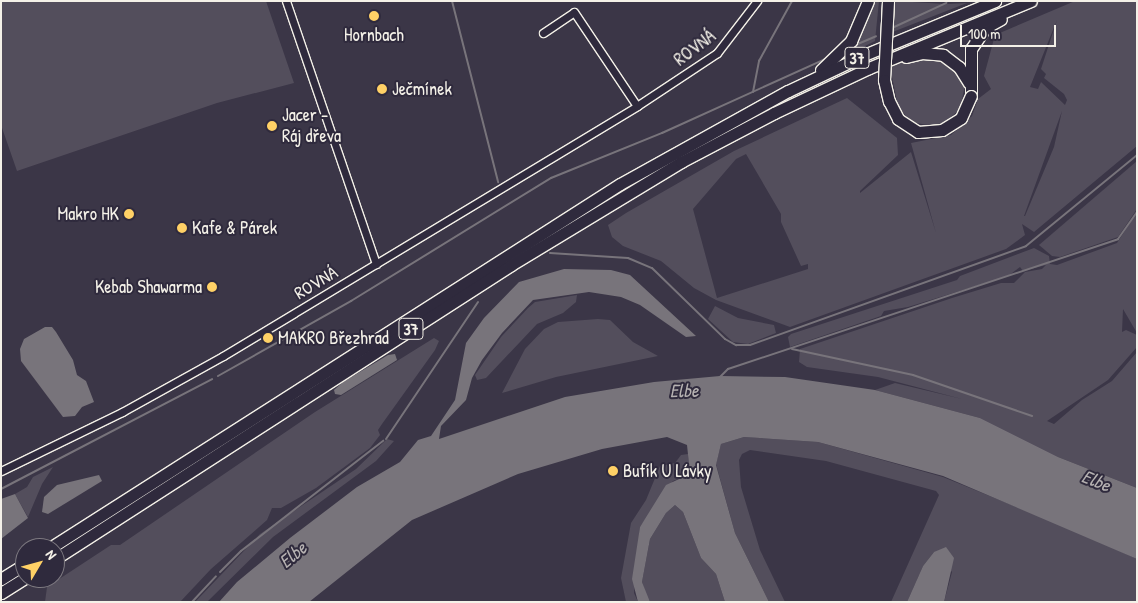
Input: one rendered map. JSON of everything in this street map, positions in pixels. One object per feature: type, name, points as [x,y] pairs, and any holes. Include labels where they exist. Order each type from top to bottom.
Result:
[{"type":"main road","points":[[788,91],[824,68],[842,52],[854,36],[868,1]]},
{"type":"main road","points":[[888,1],[884,80],[889,101],[898,119],[918,132],[942,130],[961,118],[971,92],[969,58],[979,35],[991,24],[1036,1]]},
{"type":"main road","name":"37","points":[[65,538],[566,216],[788,91],[927,28],[994,1]]},
{"type":"main road","name":"37","points":[[65,553],[580,223],[757,122],[932,40],[1031,1]]},
{"type":"main road","points":[[869,68],[913,55],[937,54],[955,62],[971,92]]},
{"type":"main road","points":[[1,579],[15,570]]},
{"type":"main road","points":[[1,593],[15,584]]},
{"type":"street","points":[[286,1],[376,264]]},
{"type":"street","name":"ROVNÁ","points":[[1,471],[131,407],[376,264],[637,106],[717,53],[757,1]]},
{"type":"street","points":[[543,33],[574,12],[637,106]]},
{"type":"shaded area","points":[[1,1],[266,1],[294,83],[217,103],[17,171],[1,125]]},
{"type":"shaded area","points":[[871,1],[879,1],[875,41],[841,58]]},
{"type":"shaded area","points":[[895,1],[946,4],[967,3],[890,33]]},
{"type":"shaded area","points":[[1075,1],[1137,1],[1137,146],[1034,232],[1022,224],[1025,235],[1006,249],[790,327],[716,300],[694,288],[661,261],[623,246],[612,237],[608,225],[626,213],[734,151],[847,98],[897,138],[898,155],[860,193],[911,152],[936,233],[911,143],[951,135],[972,116],[978,99],[991,89],[984,76],[995,35]],"holes":[[[1057,20],[1041,69],[1046,74],[1044,78],[1064,94],[1067,100],[1065,105],[1041,82],[1038,89],[1030,87]],[[1062,111],[1054,147],[1024,216]],[[746,154],[781,214],[781,222],[801,266],[808,264],[808,269],[717,298],[693,209],[736,159]]]},
{"type":"shaded area","points":[[912,58],[944,59],[965,85],[960,109],[943,124],[934,126],[916,123],[908,119],[898,106],[890,67]]},
{"type":"shaded area","points":[[1137,161],[1137,209],[1118,237],[1060,257],[1052,256],[1039,245]]},
{"type":"shaded area","points":[[1137,212],[1137,333],[1123,309],[1122,332],[1126,330],[1137,335],[1137,347],[1108,380],[1047,421],[1054,424],[1082,400],[1112,381],[1137,352],[1137,488],[1058,457],[980,418],[875,390],[895,383],[962,399],[878,377],[807,367],[799,362],[800,349],[952,298],[1001,283],[1014,283],[1025,272],[1042,269],[1046,265],[1023,271],[1020,267],[1008,276],[908,307],[884,311],[881,316],[790,347],[788,337],[791,334],[957,280],[960,276],[1034,248],[1049,256],[1050,264],[1057,265],[1117,243]]},
{"type":"shaded area","points":[[577,295],[576,302],[563,313],[537,324],[486,378],[477,380],[475,375],[501,337],[535,302]]},
{"type":"shaded area","points":[[715,306],[738,318],[774,325],[776,333],[748,344],[733,342],[708,319]]},
{"type":"shaded area","points":[[610,320],[633,342],[658,356],[556,377],[502,393],[525,349],[544,329],[558,322]]},
{"type":"shaded area","points":[[434,338],[439,341],[435,350],[378,430],[380,435],[370,448],[316,488],[281,508],[272,508],[267,520],[211,569],[180,602],[45,602],[47,588],[65,588],[65,575],[111,545],[120,545],[315,412]]},
{"type":"shaded area","points":[[744,437],[818,442],[943,477],[1083,534],[1137,559],[1137,602],[944,602],[952,572],[934,552],[923,566],[907,602],[891,602],[939,495],[936,491],[826,461],[750,450],[742,454],[739,460],[741,487],[760,550],[785,602],[769,602],[735,533],[716,464],[721,444]]},
{"type":"shaded area","points":[[387,439],[394,441],[376,461],[273,537],[207,602],[195,602],[260,534],[356,469]]},
{"type":"shaded area","points":[[688,454],[690,474],[673,481],[640,527],[634,593],[638,602],[626,602],[621,578],[631,523],[646,500],[660,466],[675,463],[681,455]]},
{"type":"shaded area","points":[[53,467],[42,484],[28,517],[15,494],[27,487],[33,477]]},
{"type":"shaded area","points":[[675,505],[683,512],[701,558],[716,574],[725,602],[650,602],[647,597],[642,582],[650,539],[666,513]]},
{"type":"water","name":"Elbe","points":[[564,269],[611,270],[630,275],[696,336],[686,337],[640,305],[621,297],[589,292],[533,300],[502,333],[482,360],[472,378],[466,400],[441,426],[439,439],[565,397],[654,382],[720,376],[785,377],[875,390],[980,418],[1058,457],[1137,488],[1137,559],[943,476],[818,442],[744,437],[721,444],[716,465],[735,533],[769,602],[725,602],[716,574],[701,558],[683,512],[675,505],[666,513],[650,539],[642,582],[650,602],[638,602],[632,579],[640,527],[666,485],[690,474],[687,445],[667,437],[602,449],[518,474],[412,520],[309,602],[219,602],[237,582],[290,538],[357,487],[400,462],[418,440],[431,436],[455,400],[466,343],[484,318],[519,282]]},
{"type":"water","points":[[45,327],[52,327],[56,332],[73,360],[77,375],[86,381],[94,402],[82,407],[75,416],[63,417],[21,361],[20,349],[24,339]]},
{"type":"water","points":[[395,354],[397,360],[341,395],[335,394],[334,390],[343,382],[388,355]]},
{"type":"water","points":[[99,475],[102,481],[48,514],[42,512],[44,497],[57,485]]},
{"type":"water","points":[[15,494],[28,518],[1,539],[1,499]]},
{"type":"water","points":[[946,547],[954,558],[944,602],[907,602],[923,566],[934,552]]},
{"type":"waterway","points":[[452,1],[498,182]]},
{"type":"waterway","points":[[753,92],[759,61],[792,1]]},
{"type":"waterway","points":[[892,28],[946,3]]},
{"type":"waterway","points":[[853,46],[876,36]]},
{"type":"waterway","points":[[218,376],[351,301],[551,178],[662,133],[825,59]]},
{"type":"waterway","points":[[550,253],[628,258],[652,268],[725,339],[736,345],[750,345],[1026,246],[1137,155]]},
{"type":"waterway","points":[[719,378],[728,369],[1118,239],[1137,212]]},
{"type":"waterway","points":[[386,439],[478,302]]},
{"type":"waterway","points":[[792,349],[913,375],[1032,416]]},
{"type":"waterway","points":[[1,489],[212,379]]},
{"type":"waterway","points":[[220,572],[241,551],[383,441]]},
{"type":"waterway","points":[[192,602],[216,576]]},
{"type":"place","name":"Hornbach","points":[[374,16]]},
{"type":"place","name":"Ječmínek","points":[[382,89]]},
{"type":"place","name":"Jacer - Ráj dřeva","points":[[272,126]]},
{"type":"place","name":"Makro HK","points":[[129,214]]},
{"type":"place","name":"Kafe & Párek","points":[[182,228]]},
{"type":"place","name":"Kebab Shawarma","points":[[212,287]]},
{"type":"place","name":"MAKRO Březhrad","points":[[268,338]]},
{"type":"place","name":"Bufík U Lávky","points":[[613,471]]}]
